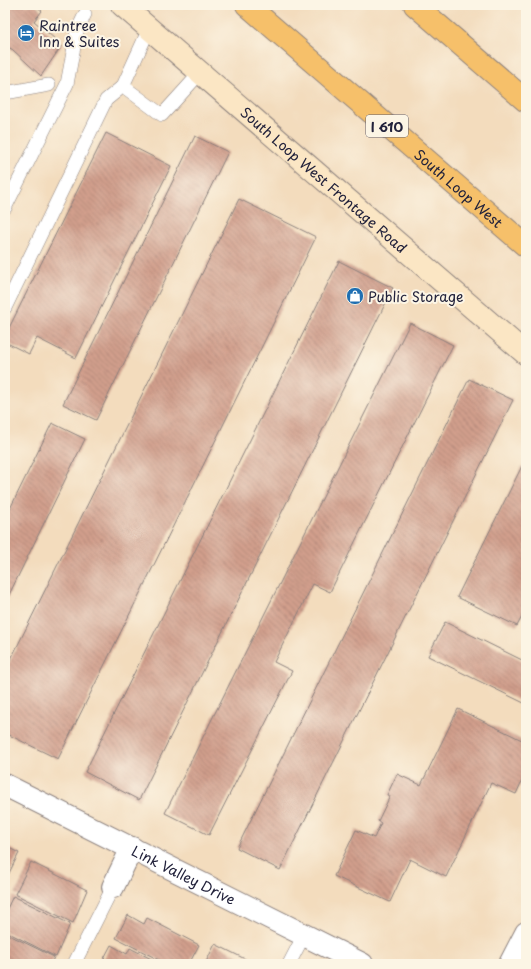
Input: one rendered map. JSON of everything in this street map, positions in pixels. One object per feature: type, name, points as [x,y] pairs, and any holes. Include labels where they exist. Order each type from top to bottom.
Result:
[{"type":"highway","name":"South Loop West","points":[[247,5],[526,246]]},
{"type":"highway","points":[[415,5],[526,101]]},
{"type":"main road","name":"South Loop West Frontage Road","points":[[122,5],[149,30],[526,354]]},
{"type":"street","name":"Link Valley Drive","points":[[5,785],[362,964]]},
{"type":"street","points":[[113,886],[132,848]]},
{"type":"street","points":[[510,964],[526,933]]},
{"type":"lane","points":[[73,74],[89,10]]},
{"type":"lane","points":[[5,208],[67,84],[77,31],[89,10]]},
{"type":"lane","points":[[5,308],[106,100],[123,86],[149,30]]},
{"type":"lane","points":[[123,86],[162,115],[200,73]]},
{"type":"lane","points":[[5,93],[49,85]]},
{"type":"lane","points":[[74,964],[113,886]]},
{"type":"lane","points":[[289,964],[304,934]]},
{"type":"building","name":"Raintree Inn & Suites","points":[[5,5],[35,5],[42,11],[34,21],[62,45],[41,76],[13,50],[5,45]]},
{"type":"building","points":[[106,133],[171,166],[76,358],[37,338],[29,354],[5,342],[5,336]]},
{"type":"building","points":[[195,136],[228,152],[96,420],[63,404]]},
{"type":"building","points":[[239,199],[316,237],[58,759],[5,733],[5,671]]},
{"type":"building","points":[[339,261],[393,288],[139,800],[85,772]]},
{"type":"building","points":[[410,323],[453,345],[330,592],[313,584],[274,662],[292,671],[209,835],[165,813]]},
{"type":"building","points":[[469,379],[513,400],[280,870],[237,848]]},
{"type":"building","points":[[52,423],[85,439],[5,603],[5,519]]},
{"type":"building","points":[[522,466],[526,468],[526,609],[517,626],[457,597]]},
{"type":"building","points":[[445,622],[526,662],[526,704],[428,656]]},
{"type":"building","points":[[458,709],[526,742],[526,772],[516,794],[491,783],[446,877],[410,859],[390,902],[334,876],[356,830],[374,838],[381,823],[378,821],[390,796],[387,795],[397,774],[421,785]]},
{"type":"building","points":[[5,846],[19,853],[5,881]]},
{"type":"building","points":[[31,862],[87,890],[73,923],[15,894]]},
{"type":"building","points":[[13,896],[70,924],[56,957],[5,931],[5,913]]},
{"type":"building","points":[[128,915],[144,924],[147,918],[199,945],[189,964],[167,964],[116,938]]},
{"type":"building","points":[[5,933],[54,957],[51,964],[5,964]]},
{"type":"building","points":[[215,944],[255,964],[205,964]]},
{"type":"building","points":[[111,945],[127,954],[130,948],[161,964],[101,964]]},
{"type":"place","name":"Raintree Inn & Suites","points":[[26,33]]},
{"type":"place","name":"Public Storage","points":[[355,296]]}]
